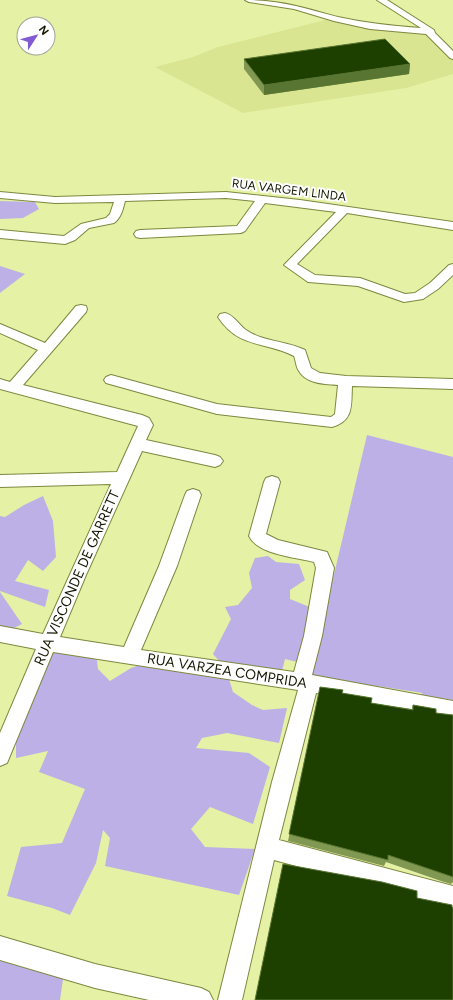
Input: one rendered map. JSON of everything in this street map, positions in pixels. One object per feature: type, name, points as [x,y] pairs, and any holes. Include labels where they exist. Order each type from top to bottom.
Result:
[{"type":"street","points":[[249,0],[295,7],[337,19],[370,26],[431,32]]},
{"type":"street","points":[[381,0],[409,16],[431,32],[453,56]]},
{"type":"street","name":"RUA VARGEM LINDA","points":[[0,195],[55,200],[226,195],[263,198],[453,226]]},
{"type":"street","points":[[0,234],[65,240],[70,239],[84,226],[114,220],[121,197]]},
{"type":"street","name":"RUA VARGEM LINDA","points":[[140,234],[240,229],[263,198]]},
{"type":"street","points":[[344,210],[290,265],[312,279],[360,282],[404,298],[418,296],[434,286],[453,268]]},
{"type":"street","points":[[6,386],[47,349],[82,309]]},
{"type":"street","points":[[225,317],[241,333],[250,338],[300,353],[305,370],[313,376],[352,381],[453,384]]},
{"type":"street","points":[[0,328],[47,349]]},
{"type":"street","points":[[111,380],[217,409],[332,422],[340,419],[343,415],[344,390],[352,381]]},
{"type":"street","name":"RUA VISCONDE DE GARRETT","points":[[0,756],[48,644],[146,425],[144,422],[122,415],[6,386]]},
{"type":"street","points":[[137,444],[215,461]]},
{"type":"street","points":[[0,481],[122,478]]},
{"type":"street","points":[[230,1000],[305,683],[325,568],[321,557],[268,543],[261,540],[257,536],[272,482]]},
{"type":"street","points":[[129,656],[168,566],[193,495]]},
{"type":"street","name":"RUA VARZEA COMPRIDA","points":[[0,634],[48,644],[305,683],[453,710]]},
{"type":"street","points":[[266,847],[453,897]]},
{"type":"street","points":[[0,948],[95,976],[201,1000]]},
{"type":"shaded area","points":[[329,19],[429,34],[453,59],[453,74],[406,88],[243,113],[155,67],[193,57],[218,47]]},
{"type":"shaded area","points":[[0,201],[35,202],[39,209],[23,218],[0,219]]},
{"type":"shaded area","points":[[0,266],[25,274],[0,293]]},
{"type":"shaded area","points":[[367,435],[453,457],[453,700],[419,695],[423,693],[310,676]]},
{"type":"shaded area","points":[[43,496],[53,521],[56,557],[43,571],[28,560],[15,581],[49,590],[45,607],[0,591],[0,516],[5,517],[24,505]]},
{"type":"shaded area","points":[[268,556],[276,562],[299,564],[305,580],[290,590],[290,599],[312,608],[301,663],[285,659],[282,671],[228,671],[213,654],[231,619],[225,607],[238,605],[252,588],[249,573],[255,558]]},
{"type":"shaded area","points":[[0,592],[22,624],[10,630],[0,629]]},
{"type":"shaded area","points":[[53,644],[97,660],[98,669],[110,681],[131,668],[143,664],[228,676],[233,692],[252,705],[263,710],[287,708],[279,743],[227,733],[202,738],[196,748],[249,753],[270,767],[253,824],[210,807],[191,829],[205,847],[255,849],[239,895],[105,866],[110,838],[103,830],[96,863],[70,915],[52,908],[7,896],[21,847],[62,843],[85,789],[39,772],[48,751],[16,758],[16,740]]},
{"type":"shaded area","points":[[0,959],[63,979],[60,1000],[0,1000]]},
{"type":"building","points":[[385,39],[410,64],[264,85],[244,59]]},
{"type":"building","points":[[320,687],[343,690],[342,693],[372,698],[371,703],[413,710],[413,705],[436,709],[436,713],[453,715],[453,877],[388,855],[388,860],[289,834]]},
{"type":"building","points":[[283,864],[382,882],[417,891],[417,898],[452,905],[453,1000],[255,1000]]}]
